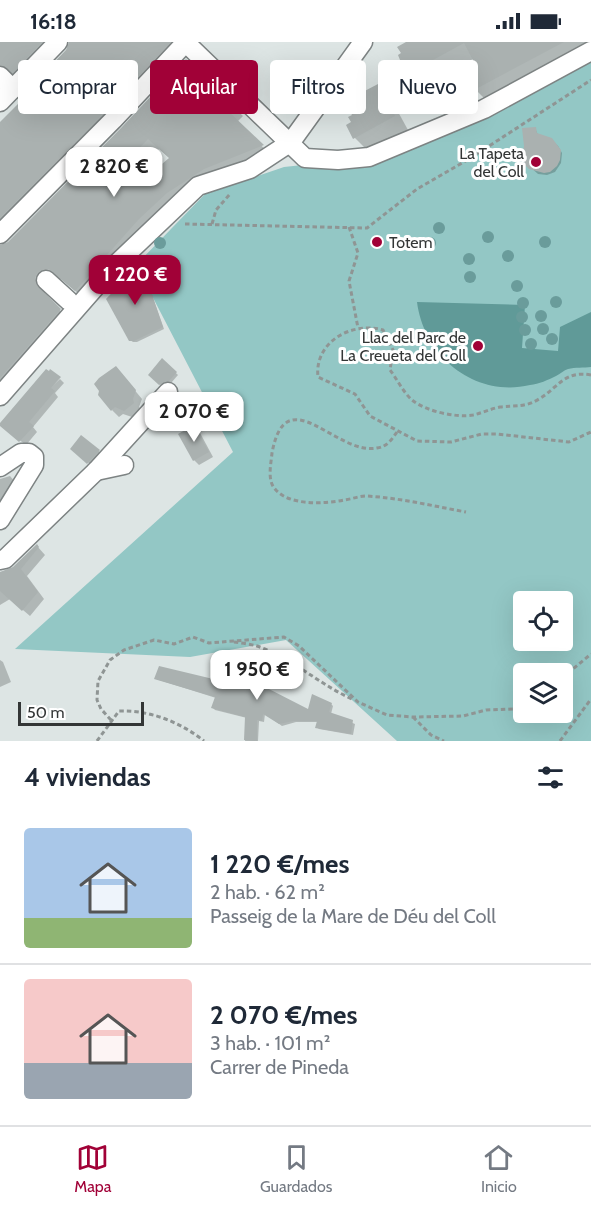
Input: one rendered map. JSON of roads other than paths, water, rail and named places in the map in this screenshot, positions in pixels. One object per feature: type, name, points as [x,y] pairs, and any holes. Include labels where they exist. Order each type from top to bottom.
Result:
[{"type":"street","points":[[0,102],[58,42]]},
{"type":"street","points":[[0,234],[113,120],[186,42],[306,158],[338,160],[369,157],[484,109],[591,51]]},
{"type":"street","points":[[0,396],[112,268],[198,186],[250,169],[291,142],[363,42]]},
{"type":"street","points":[[0,75],[13,89]]},
{"type":"street","points":[[46,280],[69,301]]},
{"type":"street","points":[[0,560],[4,559],[96,471],[168,392]]},
{"type":"street","points":[[0,468],[21,453],[29,453],[34,457],[34,465],[0,520]]},
{"type":"street","points":[[96,471],[123,465]]},
{"type":"place","name":"La Tapeta del Coll","points":[[536,162]]},
{"type":"place","name":"Totem","points":[[377,242]]},
{"type":"place","name":"Llac del Parc de La Creueta del Coll","points":[[478,346]]}]
